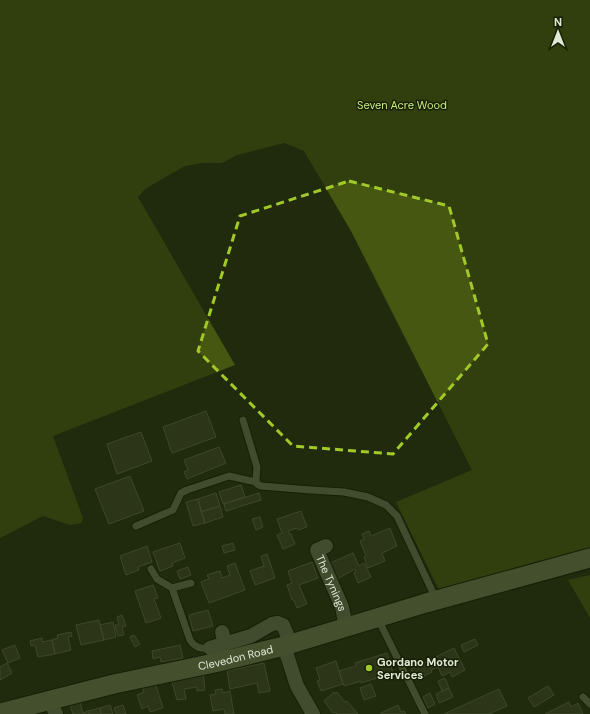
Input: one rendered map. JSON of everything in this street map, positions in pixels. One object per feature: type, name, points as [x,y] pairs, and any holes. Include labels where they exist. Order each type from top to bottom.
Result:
[{"type":"main road","name":"Clevedon Road","points":[[0,713],[52,707],[114,684],[219,662],[287,645],[436,600],[590,558]]},
{"type":"street","name":"The Tynings","points":[[326,546],[317,550],[342,607],[346,627]]},
{"type":"street","points":[[210,648],[224,638],[251,636],[270,624],[276,623],[283,625],[297,686],[313,714]]},
{"type":"lane","points":[[243,420],[258,468],[256,482]]},
{"type":"lane","points":[[136,526],[173,510],[181,493],[229,476],[256,482],[261,486],[359,494],[378,500],[386,505],[397,516],[436,600]]},
{"type":"lane","points":[[152,569],[157,579],[172,588],[190,640],[198,648],[210,648]]},
{"type":"lane","points":[[172,588],[191,583]]},
{"type":"lane","points":[[377,617],[425,714]]},
{"type":"lane","points":[[583,697],[590,704]]},
{"type":"highlighted area","points":[[349,181],[449,206],[488,344],[393,454],[293,446],[198,351],[240,216]]},
{"type":"green space","name":"Seven Acre Wood","points":[[0,0],[590,0],[590,551],[448,590],[438,588],[396,502],[472,470],[351,231],[304,151],[284,143],[237,155],[222,163],[202,163],[185,166],[145,189],[138,197],[235,365],[53,436],[83,518],[81,523],[70,525],[43,516],[0,538]]},
{"type":"green space","points":[[590,575],[590,618],[568,580]]},
{"type":"building","points":[[206,411],[216,437],[172,453],[163,427]]},
{"type":"building","points":[[141,432],[152,461],[117,474],[107,444]]},
{"type":"building","points":[[219,447],[226,463],[187,479],[184,472],[188,470],[184,460]]},
{"type":"building","points":[[130,476],[144,511],[109,524],[95,489]]},
{"type":"building","points":[[241,485],[245,497],[223,504],[219,492]]},
{"type":"building","points":[[216,493],[220,506],[201,512],[198,499]]},
{"type":"building","points":[[259,493],[261,500],[226,511],[224,504]]},
{"type":"building","points":[[198,499],[205,523],[193,526],[186,502]]},
{"type":"building","points":[[220,506],[223,517],[205,523],[201,512]]},
{"type":"building","points":[[301,511],[307,527],[288,531],[289,534],[291,534],[295,544],[283,549],[277,535],[282,533],[277,519]]},
{"type":"building","points":[[260,517],[263,527],[256,530],[252,519]]},
{"type":"building","points":[[390,528],[397,546],[382,553],[385,561],[368,568],[364,557],[366,556],[360,541],[364,539],[362,534],[369,531],[371,536]]},
{"type":"building","points":[[180,543],[185,558],[172,563],[173,566],[160,571],[153,552]]},
{"type":"building","points":[[233,543],[235,550],[224,553],[222,546]]},
{"type":"building","points":[[147,546],[152,562],[138,567],[139,570],[126,575],[120,556]]},
{"type":"building","points":[[353,553],[359,566],[364,563],[371,577],[358,583],[354,573],[356,572],[355,569],[337,579],[330,563]]},
{"type":"building","points":[[267,554],[275,578],[255,585],[250,571],[264,566],[261,556]]},
{"type":"building","points":[[312,562],[318,578],[299,585],[307,604],[297,608],[294,600],[292,600],[287,585],[292,583],[288,571]]},
{"type":"building","points":[[235,563],[245,590],[209,603],[201,582],[209,579],[207,575],[220,571],[222,578],[230,575],[227,566]]},
{"type":"building","points":[[188,567],[191,575],[180,579],[177,571]]},
{"type":"building","points":[[153,585],[158,598],[154,599],[161,618],[146,623],[135,591]]},
{"type":"building","points":[[208,610],[213,626],[193,631],[189,615]]},
{"type":"building","points":[[122,615],[126,626],[122,627],[124,635],[118,636],[115,625],[119,625],[117,617]]},
{"type":"building","points":[[99,620],[104,640],[81,645],[76,625]]},
{"type":"building","points":[[113,622],[116,637],[104,640],[100,625]]},
{"type":"building","points":[[71,632],[72,636],[68,637],[71,650],[55,654],[52,640],[58,638],[57,635]]},
{"type":"building","points":[[134,635],[140,644],[135,647],[130,637]]},
{"type":"building","points":[[42,638],[42,642],[52,640],[55,654],[38,657],[35,645],[31,646],[30,641]]},
{"type":"building","points":[[475,639],[478,645],[464,652],[461,645]]},
{"type":"building","points":[[15,645],[20,658],[8,663],[2,650]]},
{"type":"building","points":[[180,645],[183,658],[161,662],[160,657],[153,659],[152,651]]},
{"type":"building","points":[[454,648],[465,670],[452,677],[450,672],[442,676],[438,667],[431,670],[432,672],[416,680],[411,669]]},
{"type":"building","name":"Gordano Motor Services","points":[[387,653],[393,673],[361,683],[361,681],[344,686],[339,671],[356,666],[355,663]]},
{"type":"building","points":[[336,661],[343,684],[321,691],[317,681],[320,680],[316,668]]},
{"type":"building","points":[[7,663],[12,673],[0,680],[0,667]]},
{"type":"building","points":[[264,663],[270,691],[259,693],[257,683],[230,689],[227,671]]},
{"type":"building","points":[[203,672],[205,690],[197,691],[197,687],[184,689],[186,699],[177,700],[171,678]]},
{"type":"building","points":[[445,678],[449,688],[442,691],[438,681]]},
{"type":"building","points":[[154,679],[163,708],[150,712],[148,706],[142,709],[137,695],[144,692],[141,684]]},
{"type":"building","points":[[371,684],[376,696],[364,700],[360,688]]},
{"type":"building","points":[[548,686],[554,695],[534,707],[528,698]]},
{"type":"building","points":[[449,688],[453,697],[439,703],[436,694]]},
{"type":"building","points":[[222,689],[223,693],[230,691],[234,714],[225,714],[224,709],[213,711],[210,695],[216,694],[215,690]]},
{"type":"building","points":[[499,689],[507,706],[489,714],[444,714]]},
{"type":"building","points":[[334,692],[335,694],[337,692],[345,702],[347,701],[358,714],[333,713],[324,701]]},
{"type":"building","points":[[430,693],[435,704],[428,708],[423,697]]},
{"type":"building","points":[[80,702],[83,713],[88,711],[89,714],[73,714],[70,705]]},
{"type":"building","points":[[569,702],[571,707],[578,703],[583,714],[545,714]]},
{"type":"building","points":[[110,705],[113,714],[101,714],[100,708]]},
{"type":"building","points":[[123,705],[126,714],[116,714],[114,708]]},
{"type":"building","points":[[398,705],[401,712],[404,711],[406,714],[381,714],[381,713]]},
{"type":"building","points":[[100,708],[101,714],[89,714],[88,711]]},
{"type":"place","name":"Gordano Motor Services","points":[[369,668]]}]
